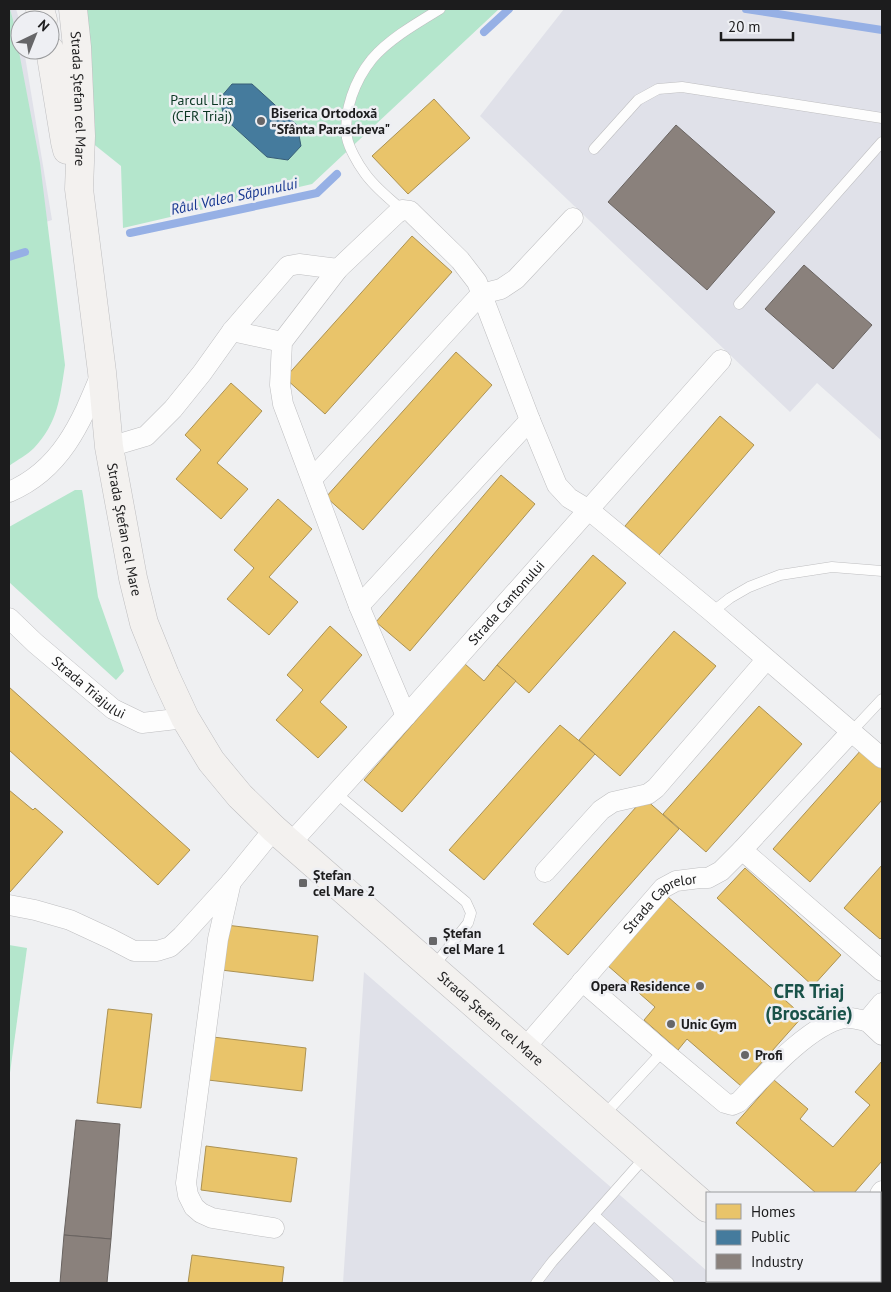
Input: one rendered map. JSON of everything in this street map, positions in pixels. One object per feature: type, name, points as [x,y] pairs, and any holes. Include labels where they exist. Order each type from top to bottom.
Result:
[{"type":"main road","name":"Strada Ștefan cel Mare","points":[[73,9],[77,47],[81,136],[79,189],[102,372],[108,447],[133,578],[144,623],[185,718],[211,761],[240,796],[282,836],[706,1207]]},
{"type":"main road","name":"Strada Ștefan cel Mare","points":[[52,60],[65,142],[79,189]]},
{"type":"street","points":[[406,716],[360,606],[283,404],[280,385],[282,342],[338,269],[402,210],[414,215],[460,260],[477,282],[557,485],[569,498],[589,510],[712,612],[882,758]]},
{"type":"street","points":[[312,479],[481,294],[501,289],[516,279],[573,218]]},
{"type":"street","points":[[108,447],[146,436],[173,409],[191,388],[232,331],[288,266],[299,264],[338,269]]},
{"type":"street","points":[[232,331],[282,342]]},
{"type":"street","name":"Strada Cantonului","points":[[282,836],[336,792],[406,716],[721,360]]},
{"type":"street","points":[[9,492],[21,487],[40,474],[67,444],[85,413],[102,372]]},
{"type":"street","points":[[360,606],[530,420]]},
{"type":"street","name":"Strada Triajului","points":[[9,618],[35,643],[113,708],[142,723],[185,718]]},
{"type":"street","points":[[545,872],[600,810],[613,802],[648,794],[656,788],[766,660]]},
{"type":"street","name":"Strada Caprelor","points":[[524,1048],[663,888],[676,881],[708,878],[721,871],[852,731]]},
{"type":"street","points":[[9,905],[70,920],[134,951],[157,951],[170,947],[182,936],[231,882],[282,836]]},
{"type":"street","points":[[742,850],[882,971]]},
{"type":"street","points":[[231,882],[218,939],[186,1183],[188,1195],[194,1206],[201,1213],[212,1218],[274,1228]]},
{"type":"street","points":[[582,981],[725,1103],[732,1105],[739,1102],[779,1061],[813,1033],[833,1022],[845,1018],[867,1021],[882,1035]]},
{"type":"street","points":[[867,1021],[882,1002]]},
{"type":"lane","points":[[402,210],[377,187],[357,161],[347,139],[346,120],[358,80],[373,59],[394,39],[440,9]]},
{"type":"lane","points":[[594,149],[638,100],[658,89],[682,87],[882,118]]},
{"type":"lane","points":[[739,304],[882,142]]},
{"type":"lane","points":[[712,612],[730,598],[749,587],[780,575],[832,567],[882,571]]},
{"type":"lane","points":[[852,731],[882,699]]},
{"type":"lane","points":[[336,792],[466,902],[471,913],[468,923],[432,968]]},
{"type":"lane","points":[[602,1117],[663,1051]]},
{"type":"lane","points":[[536,1283],[552,1262],[647,1156]]},
{"type":"lane","points":[[594,1215],[669,1283]]},
{"type":"shaded area","points":[[9,9],[16,9],[10,10],[10,60],[26,60],[52,220],[9,234]]},
{"type":"shaded area","points":[[564,9],[882,9],[882,441],[817,383],[790,412],[480,116]]},
{"type":"shaded area","points":[[364,972],[706,1270],[706,1282],[722,1283],[343,1283]]},
{"type":"shaded area","points":[[882,1185],[882,1283],[793,1283],[881,1282],[880,1192]]},
{"type":"green space","points":[[10,9],[10,60],[21,60],[40,163],[65,365],[57,409],[48,429],[34,448],[9,466]]},
{"type":"green space","name":"Parcul Lira (CFR Triaj)","points":[[80,9],[499,9],[312,184],[123,228],[121,166],[91,142]]},
{"type":"green space","points":[[75,490],[82,490],[98,597],[124,671],[116,680],[9,582],[9,527]]},
{"type":"green space","points":[[9,945],[27,948],[9,1080]]},
{"type":"building: Homes","points":[[434,99],[470,138],[408,194],[372,156]]},
{"type":"building: Homes","points":[[412,236],[452,272],[325,414],[285,378]]},
{"type":"building: Homes","points":[[456,352],[492,385],[363,530],[326,497]]},
{"type":"building: Homes","points":[[231,383],[262,411],[217,463],[248,489],[221,519],[176,479],[201,450],[185,435]]},
{"type":"building: Homes","points":[[720,416],[754,445],[659,555],[625,526]]},
{"type":"building: Homes","points":[[501,475],[535,504],[410,651],[376,622]]},
{"type":"building: Homes","points":[[278,499],[312,529],[269,577],[298,602],[269,635],[227,599],[254,568],[234,550]]},
{"type":"building: Homes","points":[[593,555],[626,583],[529,693],[497,665]]},
{"type":"building: Homes","points":[[330,626],[362,655],[320,702],[347,727],[318,758],[276,720],[303,690],[287,675]]},
{"type":"building: Homes","points":[[674,631],[716,666],[620,776],[579,740]]},
{"type":"building: Homes","points":[[465,664],[484,681],[497,665],[516,681],[402,812],[364,780]]},
{"type":"building: Homes","points":[[9,687],[190,850],[158,885],[9,750]]},
{"type":"building: Homes","points":[[759,706],[802,744],[706,852],[663,814]]},
{"type":"building: Homes","points":[[560,725],[595,754],[484,880],[449,850]]},
{"type":"building: Homes","points":[[862,749],[882,767],[882,800],[810,882],[773,849]]},
{"type":"building: Homes","points":[[9,790],[33,810],[35,808],[63,832],[10,892],[9,891]]},
{"type":"building: Homes","points":[[644,798],[679,829],[568,955],[533,924]]},
{"type":"building: Homes","points":[[882,865],[882,937],[880,939],[844,908]]},
{"type":"building: Homes","points":[[745,868],[841,955],[813,986],[717,898]]},
{"type":"building: Homes","name":"Opera Residence","points":[[667,896],[803,1016],[741,1086],[687,1039],[678,1050],[644,1020],[655,1007],[607,965]]},
{"type":"building: Homes","points":[[226,925],[318,936],[313,981],[221,970]]},
{"type":"building: Homes","points":[[108,1009],[152,1014],[141,1108],[97,1103]]},
{"type":"building: Homes","points":[[213,1037],[306,1048],[302,1091],[208,1080]]},
{"type":"building: Homes","points":[[882,1061],[882,1161],[855,1192],[815,1192],[736,1123],[774,1080],[808,1109],[800,1119],[833,1147],[870,1105],[855,1092]]},
{"type":"building: Homes","points":[[206,1146],[297,1158],[291,1202],[201,1190]]},
{"type":"building: Homes","points":[[192,1255],[284,1267],[282,1283],[188,1283]]},
{"type":"building: Public","name":"Biserica Ortodoxă \"Sfânta Parascheva\"","points":[[232,84],[252,84],[297,125],[301,146],[288,160],[267,157],[224,118],[220,98]]},
{"type":"building: Industry","points":[[676,125],[775,212],[707,290],[608,202]]},
{"type":"building: Industry","points":[[804,265],[872,325],[833,369],[765,309]]},
{"type":"building: Industry","points":[[76,1120],[120,1124],[111,1239],[64,1235]]},
{"type":"building: Industry","points":[[64,1235],[111,1239],[107,1283],[60,1283]]},
{"type":"waterway","name":"Râul Valea Săpunului","points":[[484,32],[509,9]]},
{"type":"waterway","name":"Râul Valea Săpunului","points":[[746,9],[882,30]]},
{"type":"waterway","name":"Râul Valea Săpunului","points":[[130,233],[317,193],[337,174]]},
{"type":"waterway","name":"Râul Valea Săpunului","points":[[9,257],[25,252]]},
{"type":"place","name":"Biserica Ortodoxă \"Sfânta Parascheva\"","points":[[261,121]]},
{"type":"place","name":"Ștefan cel Mare 2","points":[[303,883]]},
{"type":"place","name":"Ștefan cel Mare 1","points":[[433,941]]},
{"type":"place","name":"Opera Residence","points":[[700,986]]},
{"type":"place","name":"Unic Gym","points":[[671,1024]]},
{"type":"place","name":"Profi","points":[[745,1055]]},
{"type":"district","name":"CFR Triaj (Broscărie)","points":[[809,1002]]}]
